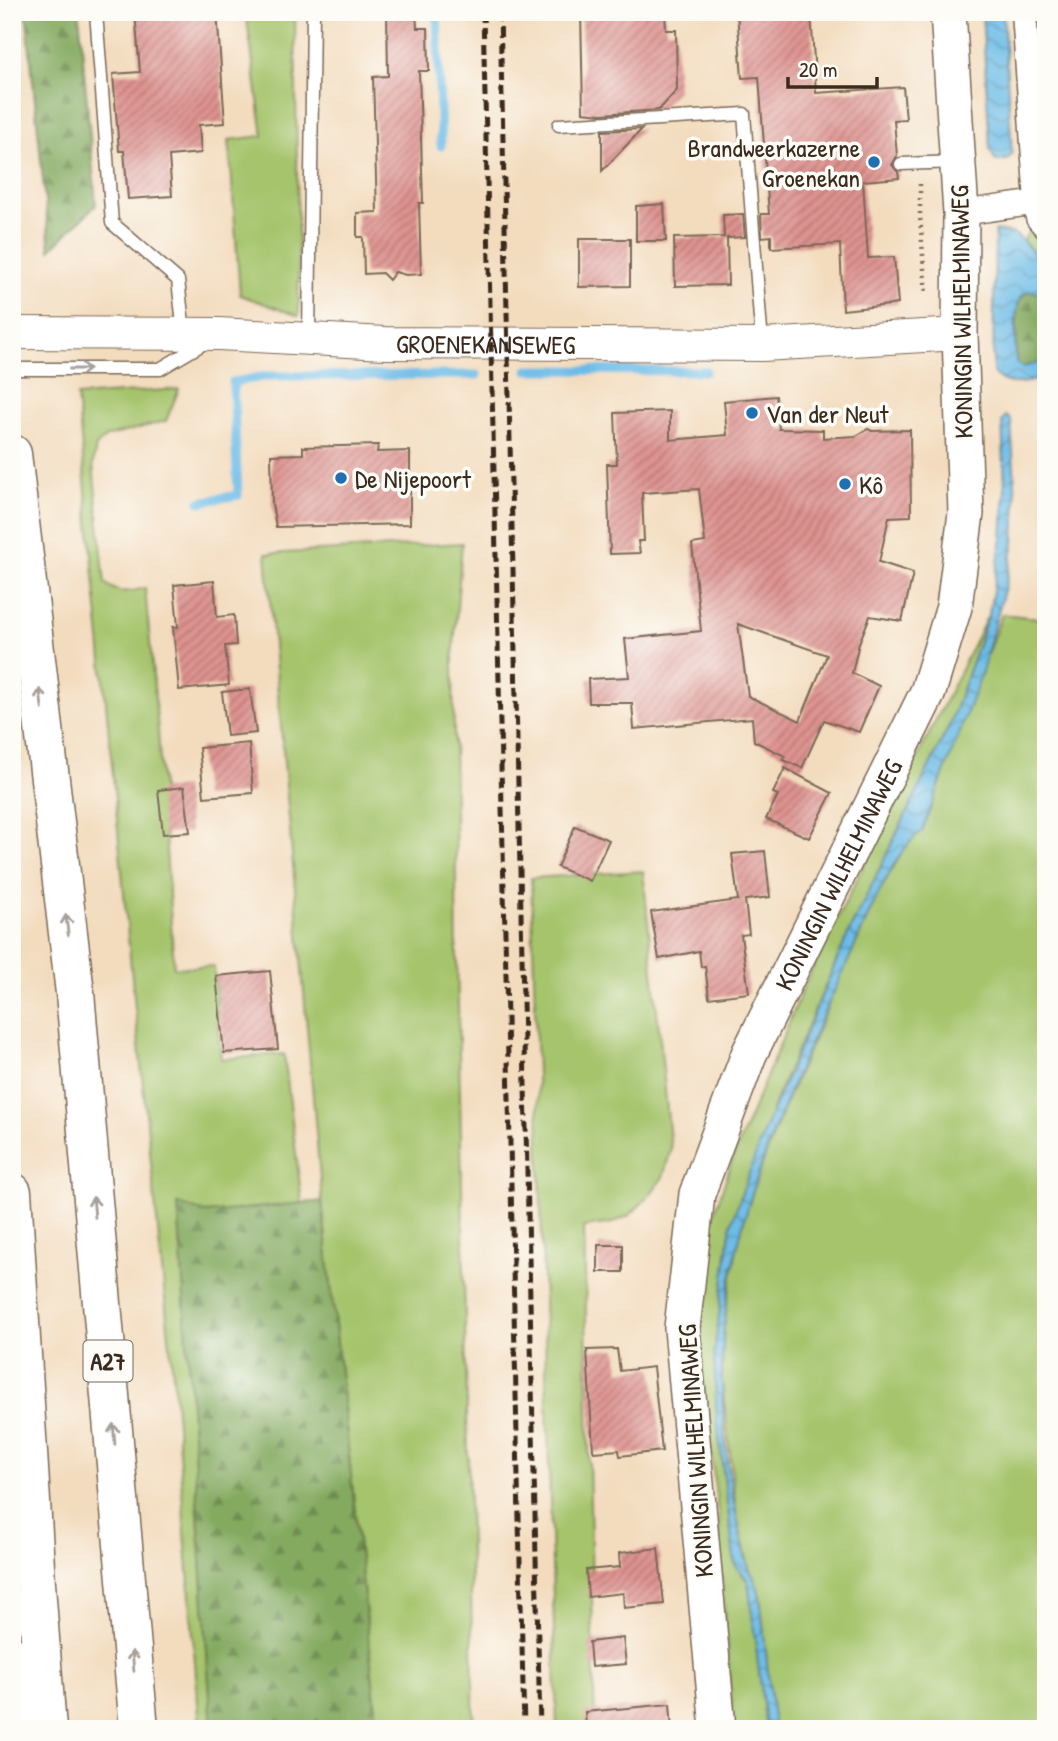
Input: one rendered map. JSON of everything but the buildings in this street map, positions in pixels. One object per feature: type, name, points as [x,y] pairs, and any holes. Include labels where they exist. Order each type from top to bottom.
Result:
[{"type":"highway","name":"A27","points":[[12,454],[75,993],[139,1729]]},
{"type":"highway","points":[[12,1192],[47,1729]]},
{"type":"highway","points":[[16,1729],[37,1599]]},
{"type":"main road","name":"KONINGIN WILHELMINAWEG","points":[[718,1729],[682,1328],[697,1194],[749,1054],[928,692],[954,607],[966,513],[944,335],[961,213],[948,12]]},
{"type":"street","points":[[1024,12],[1038,218],[1046,228]]},
{"type":"street","points":[[961,213],[1038,202]]},
{"type":"street","name":"GROENEKANSEWEG","points":[[12,333],[219,334],[385,343],[762,345],[944,335]]},
{"type":"lane","points":[[96,12],[112,223],[178,280],[184,334]]},
{"type":"lane","points":[[309,340],[313,12]]},
{"type":"lane","points":[[558,125],[744,114],[762,345]]},
{"type":"lane","points":[[901,164],[957,162]]},
{"type":"lane","points":[[12,369],[160,369],[219,334]]},
{"type":"path","name":"KONINGIN WILHELMINAWEG","points":[[920,216],[944,335]]},
{"type":"green space","points":[[26,12],[79,12],[96,205],[50,250]]},
{"type":"green space","points":[[246,12],[295,12],[299,316],[240,295],[229,140],[263,136]]},
{"type":"green space","points":[[1029,230],[1046,250],[1046,266],[1023,241]]},
{"type":"green space","points":[[1030,291],[1036,291],[1046,299],[1046,361],[1023,367],[1016,363],[1017,303]]},
{"type":"green space","points":[[179,389],[166,421],[106,437],[96,446],[93,464],[105,583],[124,592],[145,588],[158,730],[174,968],[214,966],[221,1059],[284,1054],[302,1203],[206,1213],[178,1204],[212,1729],[200,1729],[174,1386],[77,396]]},
{"type":"green space","points":[[462,543],[453,660],[474,1729],[378,1729],[322,1201],[266,554]]},
{"type":"green space","points":[[989,613],[950,724],[849,932],[777,1096],[731,1224],[714,1354],[717,1421],[735,1565],[748,1581],[766,1729],[734,1729],[719,1522],[699,1351],[700,1268],[714,1214],[734,1155],[804,986]]},
{"type":"green space","points":[[1002,614],[1046,619],[1046,1729],[774,1729],[760,1597],[749,1568],[737,1519],[722,1381],[724,1324],[738,1240],[755,1183],[786,1102],[880,890],[935,797]]},
{"type":"green space","points":[[643,871],[671,1149],[663,1177],[630,1215],[613,1223],[584,1227],[595,1729],[557,1729],[531,878]]},
{"type":"green space","points":[[322,1201],[378,1729],[212,1729],[178,1204],[206,1213]]},
{"type":"water","points":[[982,12],[1003,12],[1012,154],[1007,160],[996,161],[990,150]]},
{"type":"water","points":[[995,231],[1018,236],[1046,266],[1046,299],[1034,292],[1025,293],[1017,312],[1015,340],[1016,363],[1023,367],[1046,361],[1046,378],[1010,383],[998,378],[993,372]]},
{"type":"water","points":[[1006,416],[1011,420],[1016,499],[1014,543],[981,675],[922,831],[900,856],[878,894],[800,1066],[760,1168],[732,1274],[724,1327],[722,1380],[725,1433],[731,1488],[742,1545],[760,1597],[774,1729],[766,1729],[748,1581],[735,1565],[717,1421],[714,1354],[731,1224],[765,1128],[849,932],[950,724],[989,613],[1002,538],[1005,489],[1002,421]]},
{"type":"waterway","points":[[437,12],[441,146]]},
{"type":"waterway","points":[[528,370],[706,371]]},
{"type":"waterway","points":[[200,502],[238,495],[233,382],[268,376],[477,375]]},
{"type":"railway","points":[[483,12],[524,1729]]},
{"type":"railway","points":[[500,12],[540,1729]]},
{"type":"place","name":"Brandweerkazerne Groenekan","points":[[874,162]]},
{"type":"place","name":"Van der Neut","points":[[752,413]]},
{"type":"place","name":"De Nijepoort","points":[[341,478]]},
{"type":"place","name":"Kô","points":[[845,484]]}]
